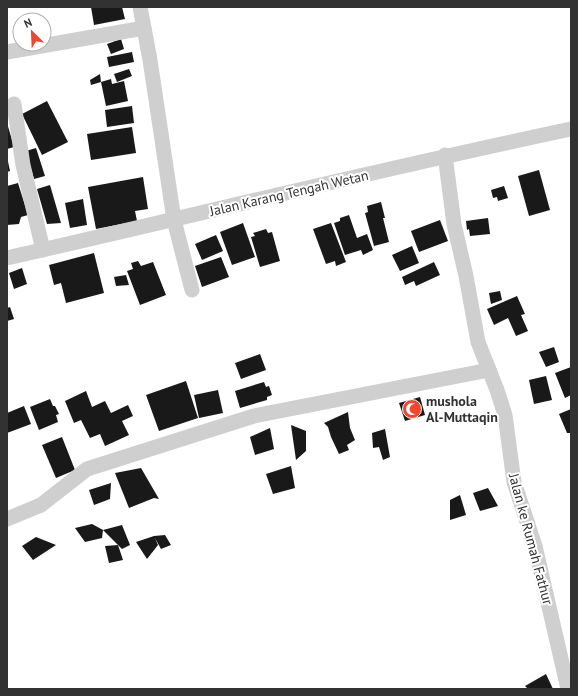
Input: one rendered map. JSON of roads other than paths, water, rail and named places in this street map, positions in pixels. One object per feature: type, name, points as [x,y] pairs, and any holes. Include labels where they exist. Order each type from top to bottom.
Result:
[{"type":"street","points":[[140,7],[151,68],[174,220],[192,290]]},
{"type":"street","points":[[7,52],[144,28]]},
{"type":"street","points":[[14,104],[22,165],[43,250]]},
{"type":"street","name":"Jalan Karang Tengah Wetan","points":[[7,258],[174,220],[445,155],[571,129]]},
{"type":"street","name":"Jalan ke Rumah Fathur","points":[[445,155],[454,224],[466,276],[478,342],[505,415],[514,482],[535,546],[568,689]]},
{"type":"street","points":[[7,519],[41,505],[87,469],[254,416],[489,370]]},
{"type":"place","name":"mushola Al-Muttaqin","points":[[412,409]]}]
